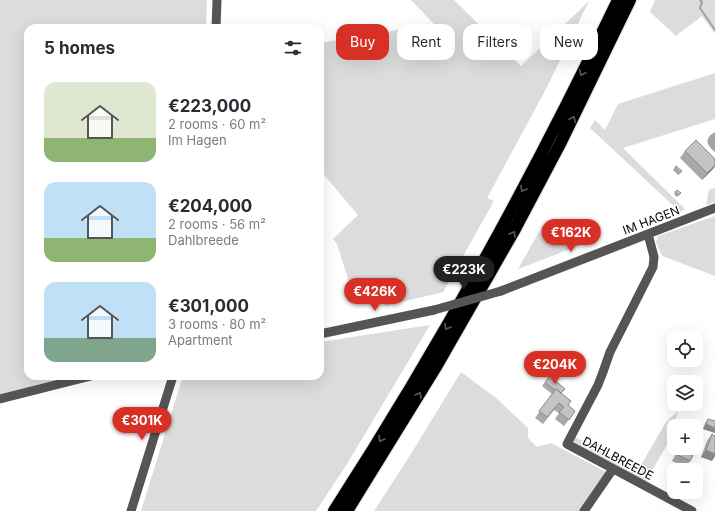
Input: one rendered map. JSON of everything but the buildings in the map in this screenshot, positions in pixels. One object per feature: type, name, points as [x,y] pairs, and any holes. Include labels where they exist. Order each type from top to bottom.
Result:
[{"type":"highway","points":[[334,511],[376,446],[428,360],[506,222],[554,130],[618,0]]},
{"type":"highway","points":[[347,511],[437,365],[515,229],[561,142],[630,0]]},
{"type":"street","points":[[216,24],[217,0]]},
{"type":"street","name":"IM HAGEN","points":[[324,333],[434,310],[501,291],[715,208]]},
{"type":"street","name":"DAHLBREEDE","points":[[648,234],[654,258],[653,268],[610,352],[604,372],[567,444],[692,511]]},
{"type":"street","points":[[0,398],[74,380]]},
{"type":"street","points":[[131,511],[172,380]]},
{"type":"street","points":[[584,511],[612,469]]},
{"type":"shaded area","points":[[0,0],[207,0],[206,24],[24,24],[24,380],[59,380],[0,394]]},
{"type":"shaded area","points":[[411,0],[454,0],[478,24],[463,24],[463,60],[515,60],[521,66],[527,60],[532,60],[532,55],[540,48],[540,60],[560,60],[487,198],[494,201],[443,292],[385,306],[382,294],[355,301],[337,244],[333,239],[358,215],[324,175],[324,42],[336,40],[336,60],[389,60],[389,32],[397,30],[397,60],[455,60],[455,24],[434,24]]},
{"type":"shaded area","points":[[655,0],[715,0],[715,34],[702,16],[676,36],[650,12]]},
{"type":"shaded area","points":[[589,1],[578,24],[565,24]]},
{"type":"shaded area","points":[[715,73],[715,119],[623,148],[685,209],[680,212],[590,128],[595,120],[605,130],[618,104]]},
{"type":"shaded area","points":[[715,132],[715,152],[708,144],[708,139],[711,134]]},
{"type":"shaded area","points":[[715,188],[715,202],[706,205],[709,190]]},
{"type":"shaded area","points":[[715,216],[715,276],[662,256],[656,242],[658,236]]},
{"type":"shaded area","points":[[543,225],[586,243],[518,269]]},
{"type":"shaded area","points":[[430,325],[347,464],[316,511],[141,511],[182,380],[324,380],[324,341]]},
{"type":"shaded area","points":[[461,372],[496,398],[528,428],[528,438],[537,447],[551,443],[606,472],[580,511],[374,511]]},
{"type":"shaded area","points":[[678,411],[676,419],[669,419]]},
{"type":"shaded area","points":[[667,421],[667,445],[645,483],[572,443],[575,437],[638,470]]},
{"type":"waterway","points":[[700,0],[702,2],[700,8],[715,30]]}]
